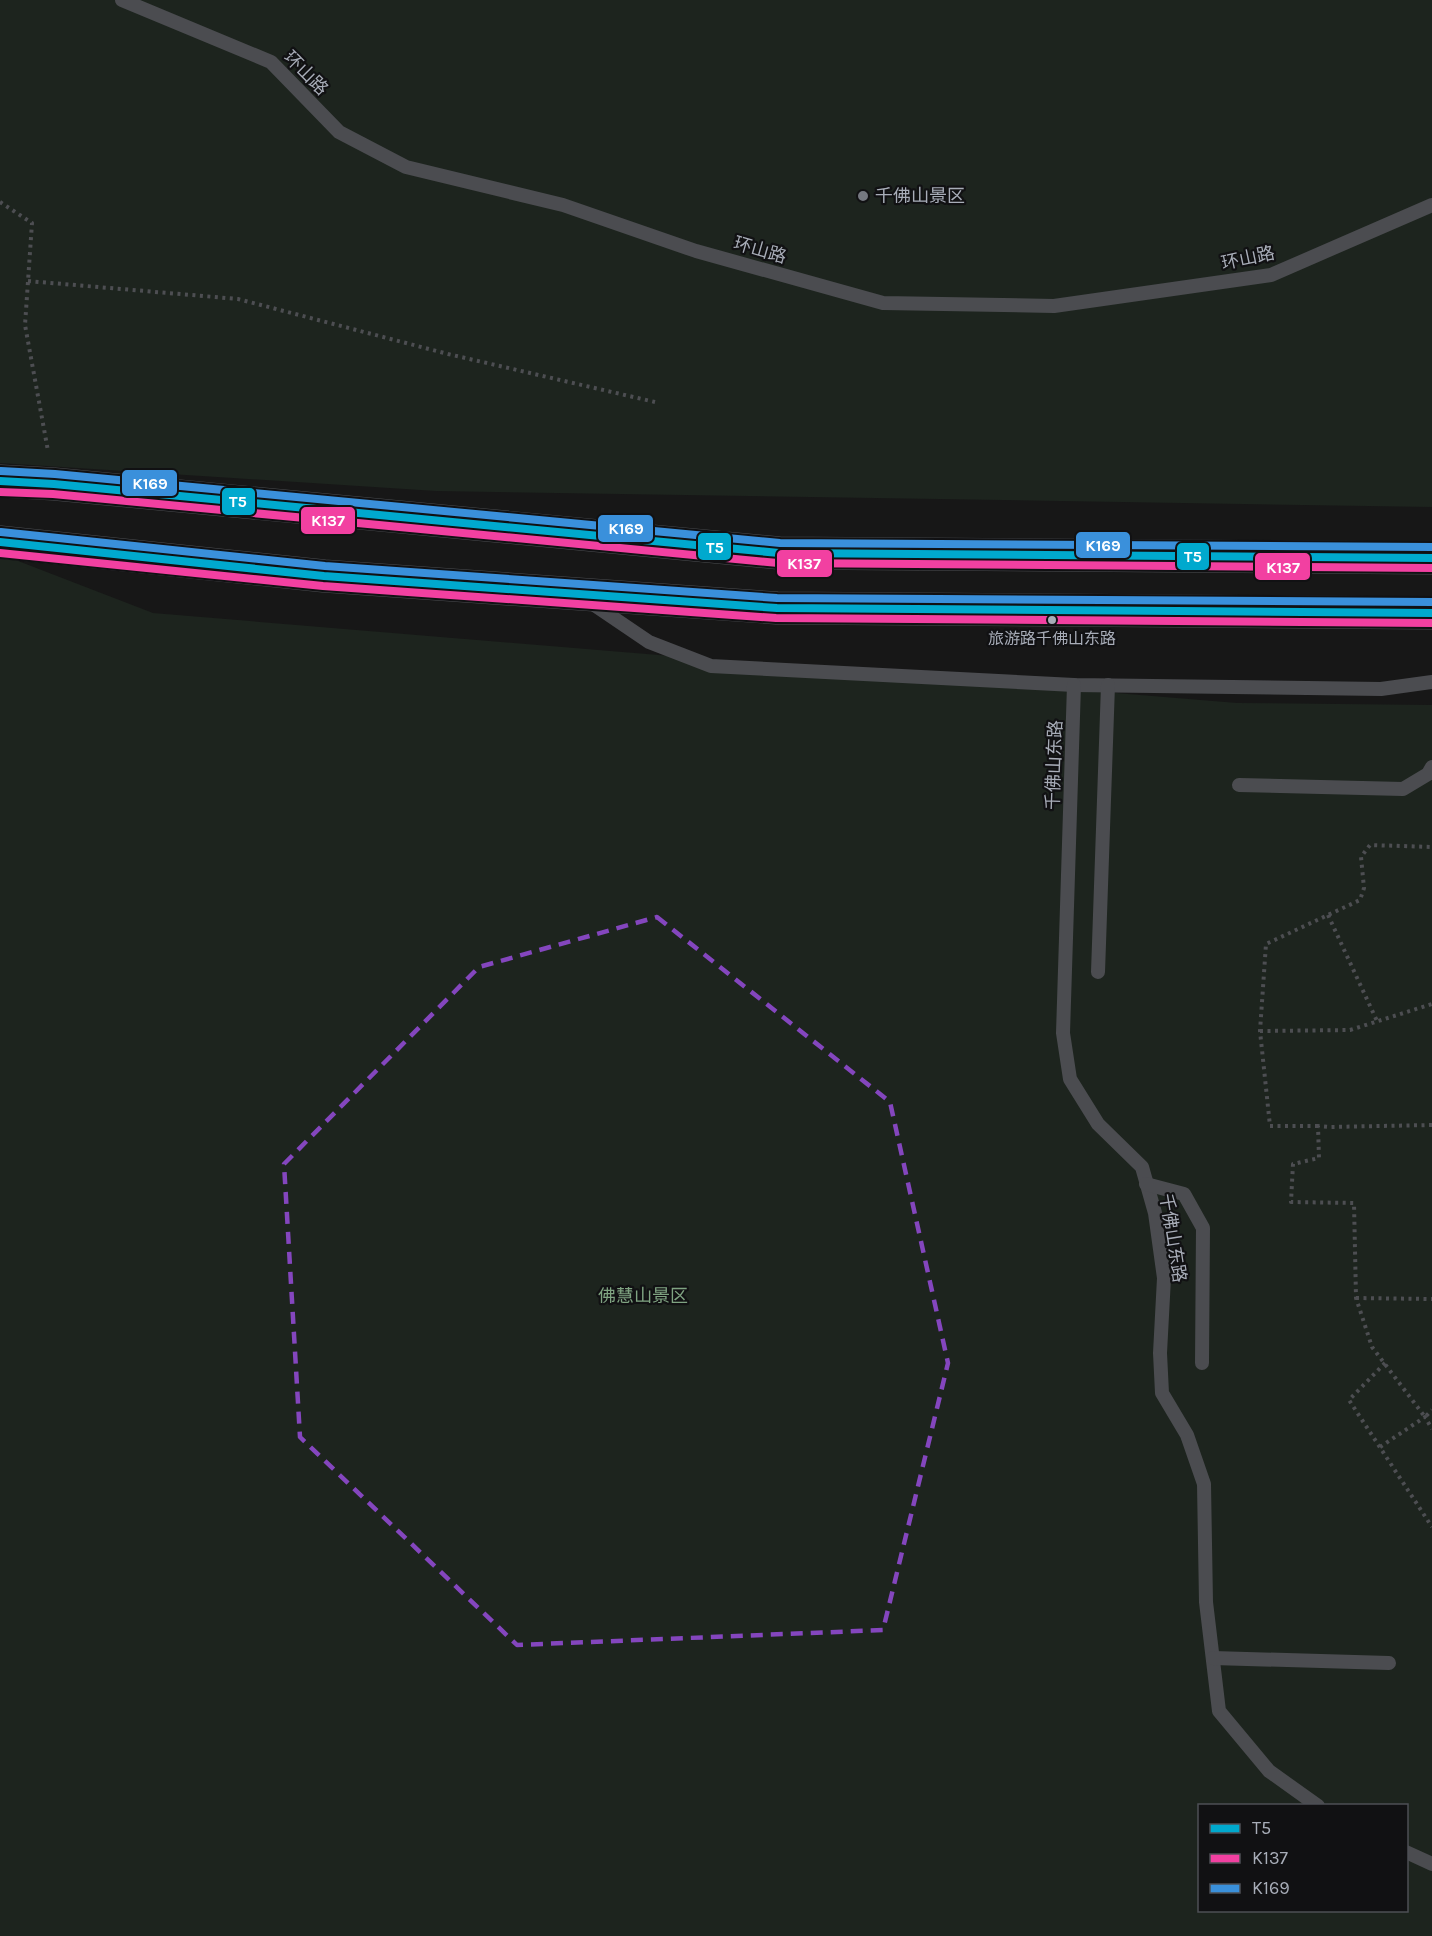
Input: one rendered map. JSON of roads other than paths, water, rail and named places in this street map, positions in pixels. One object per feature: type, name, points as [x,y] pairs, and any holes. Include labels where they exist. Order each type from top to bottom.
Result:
[{"type":"main road","points":[[0,481],[54,484],[779,553],[1432,558]]},
{"type":"main road","points":[[0,542],[324,576],[777,608],[1432,613]]},
{"type":"lane","name":"环山路","points":[[122,0],[271,62],[339,132],[406,167],[563,205],[696,251],[883,303],[1054,306],[1271,275],[1432,205]]},
{"type":"lane","points":[[578,594],[649,642],[711,666],[1108,686],[1381,689],[1432,682]]},
{"type":"lane","name":"千佛山东路","points":[[1074,685],[1063,1033],[1070,1079],[1098,1124],[1142,1167],[1155,1213],[1164,1278],[1160,1353],[1162,1393],[1187,1435],[1204,1484],[1206,1602],[1219,1711],[1269,1771],[1315,1804]]},
{"type":"lane","points":[[1098,972],[1108,686]]},
{"type":"lane","points":[[1239,785],[1403,789],[1428,774],[1432,767]]},
{"type":"lane","points":[[1146,1184],[1184,1194],[1203,1228],[1202,1363]]},
{"type":"lane","points":[[1213,1658],[1389,1664]]},
{"type":"lane","points":[[1408,1852],[1432,1864]]},
{"type":"place","name":"千佛山景区","points":[[863,196]]},
{"type":"place","name":"旅游路千佛山东路","points":[[1052,620]]},
{"type":"park label","name":"佛慧山景区","points":[[643,1296]]}]
